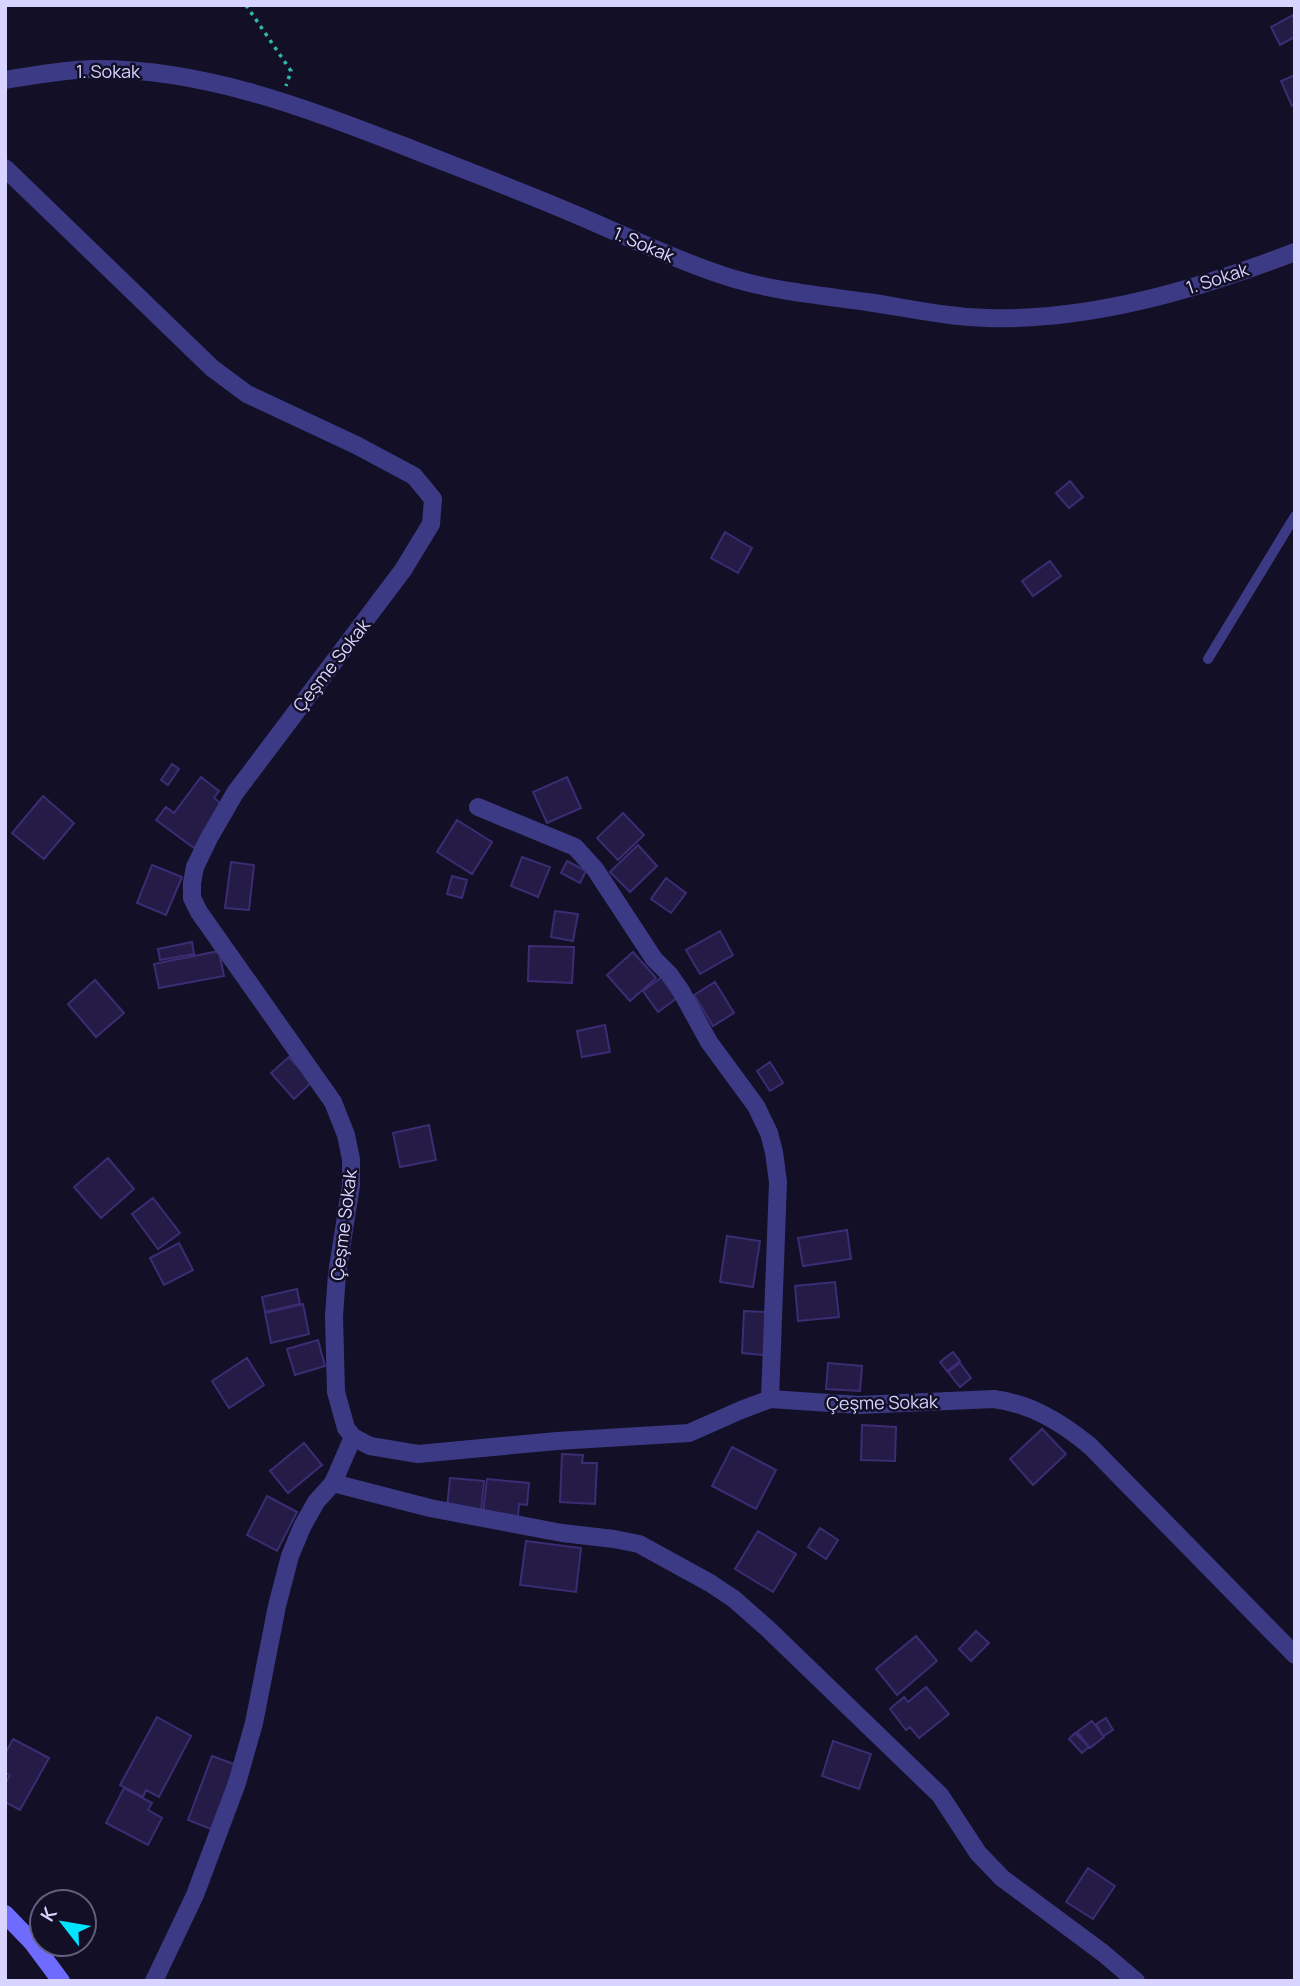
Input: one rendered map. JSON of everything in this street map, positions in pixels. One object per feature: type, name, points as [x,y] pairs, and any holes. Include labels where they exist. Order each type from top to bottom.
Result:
[{"type":"street","name":"1. Sokak","points":[[5,80],[90,69],[140,71],[212,82],[338,121],[752,285],[941,315],[1026,318],[1127,303],[1223,277],[1295,252]]},
{"type":"street","name":"Çeşme Sokak","points":[[5,168],[212,368],[247,394],[356,445],[414,476],[433,499],[431,524],[403,570],[235,793],[195,867],[192,883],[192,898],[199,912],[333,1102],[346,1135],[351,1159],[351,1185],[337,1274],[334,1316],[337,1392],[346,1428],[353,1437],[370,1446],[418,1454],[557,1441],[689,1433],[741,1409],[771,1399],[859,1405],[994,1399],[1012,1401],[1032,1408],[1072,1431],[1090,1446],[1295,1655]]},
{"type":"street","points":[[478,807],[575,847],[595,869],[654,959],[681,990],[709,1042],[756,1106],[769,1133],[778,1182],[771,1399]]},
{"type":"street","points":[[153,1981],[195,1895],[237,1783],[254,1723],[277,1606],[290,1556],[316,1502],[333,1483],[353,1437]]},
{"type":"street","points":[[333,1483],[444,1510],[562,1533],[639,1544],[710,1583],[734,1599],[768,1629],[940,1796],[978,1853],[1002,1878],[1136,1981]]},
{"type":"street","points":[[5,1914],[32,1942],[61,1981]]},
{"type":"lane","points":[[1208,659],[1295,516]]},
{"type":"path","points":[[246,5],[291,71],[281,102]]},
{"type":"building","points":[[1293,15],[1295,37],[1280,45],[1271,27]]},
{"type":"building","points":[[1295,75],[1295,104],[1292,106],[1281,81]]},
{"type":"building","points":[[1070,481],[1083,497],[1069,508],[1056,493]]},
{"type":"building","points":[[725,532],[752,548],[738,573],[711,558]]},
{"type":"building","points":[[1050,561],[1061,576],[1033,596],[1022,581]]},
{"type":"building","points":[[172,764],[179,769],[168,785],[161,780]]},
{"type":"building","points":[[201,777],[219,791],[214,798],[225,807],[194,848],[156,820],[166,807],[174,813]]},
{"type":"building","points":[[567,777],[581,808],[547,823],[533,792]]},
{"type":"building","points":[[43,796],[74,823],[44,859],[12,833]]},
{"type":"building","points":[[623,813],[644,835],[618,860],[597,838]]},
{"type":"building","points":[[457,820],[492,842],[472,874],[437,852]]},
{"type":"building","points":[[638,845],[657,866],[630,892],[610,872]]},
{"type":"building","points":[[522,857],[550,867],[538,897],[511,886]]},
{"type":"building","points":[[567,861],[586,871],[580,883],[561,873]]},
{"type":"building","points":[[231,862],[254,865],[249,910],[225,908]]},
{"type":"building","points":[[152,865],[182,877],[166,915],[137,903]]},
{"type":"building","points":[[452,876],[467,880],[462,898],[447,894]]},
{"type":"building","points":[[666,878],[686,893],[671,913],[651,899]]},
{"type":"building","points":[[555,911],[578,914],[573,941],[551,937]]},
{"type":"building","points":[[720,931],[733,955],[700,974],[686,950]]},
{"type":"building","points":[[192,942],[194,954],[160,960],[158,949]]},
{"type":"building","points":[[529,946],[574,947],[572,983],[528,981]]},
{"type":"building","points":[[219,951],[224,976],[159,988],[154,964]]},
{"type":"building","points":[[633,952],[656,978],[630,1001],[607,975]]},
{"type":"building","points":[[662,977],[677,998],[658,1012],[643,991]]},
{"type":"building","points":[[95,980],[124,1013],[96,1037],[68,1004]]},
{"type":"building","points":[[715,982],[734,1013],[713,1026],[694,995]]},
{"type":"building","points":[[605,1025],[610,1052],[582,1057],[577,1031]]},
{"type":"building","points":[[289,1057],[312,1082],[294,1099],[271,1073]]},
{"type":"building","points":[[770,1062],[783,1083],[770,1091],[757,1071]]},
{"type":"building","points":[[429,1125],[436,1160],[400,1167],[393,1133]]},
{"type":"building","points":[[108,1158],[134,1189],[101,1218],[74,1187]]},
{"type":"building","points":[[153,1198],[180,1233],[158,1249],[132,1214]]},
{"type":"building","points":[[847,1230],[851,1259],[803,1266],[798,1238]]},
{"type":"building","points":[[727,1236],[760,1241],[753,1287],[720,1282]]},
{"type":"building","points":[[179,1243],[193,1270],[164,1285],[150,1258]]},
{"type":"building","points":[[835,1282],[839,1317],[798,1321],[795,1286]]},
{"type":"building","points":[[297,1289],[300,1304],[265,1312],[262,1297]]},
{"type":"building","points":[[303,1304],[309,1334],[271,1343],[265,1313]]},
{"type":"building","points":[[744,1311],[766,1312],[764,1355],[742,1353]]},
{"type":"building","points":[[318,1340],[325,1366],[295,1375],[287,1349]]},
{"type":"building","points":[[953,1352],[960,1361],[947,1371],[940,1362]]},
{"type":"building","points":[[247,1358],[264,1385],[229,1408],[212,1381]]},
{"type":"building","points":[[828,1363],[862,1366],[860,1391],[826,1389]]},
{"type":"building","points":[[960,1363],[971,1378],[960,1387],[948,1372]]},
{"type":"building","points":[[862,1425],[896,1427],[895,1461],[861,1460]]},
{"type":"building","points":[[1042,1429],[1066,1454],[1033,1485],[1010,1459]]},
{"type":"building","points":[[304,1443],[322,1465],[288,1493],[270,1471]]},
{"type":"building","points":[[732,1447],[776,1470],[756,1509],[712,1486]]},
{"type":"building","points":[[562,1454],[583,1455],[582,1463],[597,1463],[595,1504],[560,1502]]},
{"type":"building","points":[[450,1478],[484,1481],[481,1511],[447,1508]]},
{"type":"building","points":[[487,1479],[529,1483],[527,1505],[519,1504],[518,1516],[483,1513]]},
{"type":"building","points":[[267,1496],[297,1512],[277,1551],[247,1535]]},
{"type":"building","points":[[820,1528],[838,1540],[826,1559],[808,1547]]},
{"type":"building","points":[[758,1531],[796,1554],[773,1592],[735,1569]]},
{"type":"building","points":[[526,1541],[581,1548],[576,1592],[520,1585]]},
{"type":"building","points":[[976,1631],[989,1643],[971,1661],[959,1649]]},
{"type":"building","points":[[916,1636],[937,1661],[897,1695],[876,1669]]},
{"type":"building","points":[[926,1687],[949,1714],[919,1738],[910,1727],[906,1730],[890,1709],[904,1697],[908,1702]]},
{"type":"building","points":[[157,1717],[191,1736],[159,1797],[146,1790],[143,1797],[120,1785]]},
{"type":"building","points":[[1106,1718],[1113,1730],[1103,1736],[1096,1724]]},
{"type":"building","points":[[1092,1721],[1104,1737],[1090,1748],[1077,1732]]},
{"type":"building","points":[[1075,1733],[1089,1747],[1082,1753],[1069,1739]]},
{"type":"building","points":[[13,1739],[49,1758],[20,1810],[5,1802],[5,1784],[10,1775],[5,1773],[5,1754]]},
{"type":"building","points":[[833,1741],[871,1754],[859,1789],[822,1776]]},
{"type":"building","points":[[212,1756],[237,1765],[213,1830],[188,1820]]},
{"type":"building","points":[[124,1788],[152,1803],[148,1810],[162,1818],[148,1845],[106,1823]]},
{"type":"building","points":[[1088,1868],[1115,1886],[1093,1919],[1066,1902]]}]
